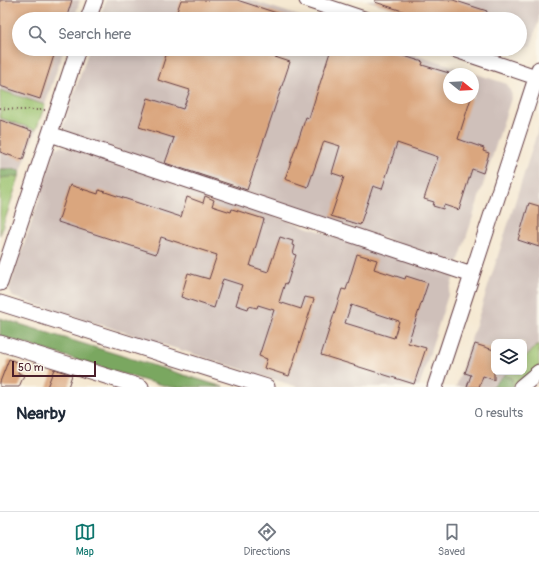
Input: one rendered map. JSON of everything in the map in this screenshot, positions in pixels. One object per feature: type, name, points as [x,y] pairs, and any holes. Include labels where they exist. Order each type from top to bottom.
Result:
[{"type":"street","points":[[91,12],[95,0]]},
{"type":"street","points":[[307,0],[343,12]]},
{"type":"street","points":[[0,283],[76,56]]},
{"type":"street","points":[[434,387],[538,74],[478,56]]},
{"type":"street","points":[[50,134],[472,275]]},
{"type":"street","points":[[0,303],[266,387]]},
{"type":"street","points":[[0,343],[141,387]]},
{"type":"street","points":[[521,387],[539,372]]},
{"type":"path","points":[[0,108],[18,110],[46,110]]},
{"type":"shaded area","points":[[0,0],[80,0],[76,12],[12,12],[12,56],[62,56],[45,105],[0,90]]},
{"type":"shaded area","points":[[106,0],[250,0],[287,12],[102,12]]},
{"type":"shaded area","points":[[366,0],[539,0],[539,20],[531,45],[527,47],[527,12],[402,12]]},
{"type":"shaded area","points":[[87,56],[421,56],[458,68],[443,68],[443,104],[479,104],[479,75],[507,84],[512,95],[458,263],[67,133],[63,127]]},
{"type":"shaded area","points":[[0,118],[36,130],[21,171],[0,169]]},
{"type":"shaded area","points":[[539,127],[539,344],[527,355],[527,339],[491,339],[491,375],[505,375],[492,387],[456,387]]},
{"type":"shaded area","points":[[64,146],[454,276],[419,387],[298,387],[13,297],[9,290],[56,148]]},
{"type":"green space","points":[[0,90],[45,105],[36,130],[0,118]]},
{"type":"green space","points":[[0,169],[21,171],[0,235]]},
{"type":"green space","points":[[0,169],[21,171],[19,176],[0,178]]},
{"type":"green space","points":[[0,318],[223,387],[171,387],[146,381],[0,336]]},
{"type":"green space","points":[[539,344],[539,367],[513,387],[512,379],[504,375],[527,375],[527,355]]},
{"type":"green space","points":[[504,375],[512,379],[513,387],[492,387]]},
{"type":"building","points":[[0,0],[72,0],[68,12],[12,12],[12,56],[54,56],[40,99],[0,86]]},
{"type":"building","points":[[181,0],[237,0],[274,12],[177,12]]},
{"type":"building","points":[[375,0],[453,0],[487,11],[406,12],[375,2]]},
{"type":"building","points":[[166,56],[272,56],[290,62],[247,190],[165,163],[174,138],[139,127],[148,98],[183,109],[190,90],[158,80]]},
{"type":"building","points":[[329,56],[404,56],[423,62],[422,65],[443,71],[443,104],[469,104],[458,139],[484,148],[483,151],[489,153],[483,173],[472,169],[459,210],[444,205],[443,209],[433,206],[434,202],[424,199],[438,157],[397,143],[382,189],[373,186],[360,225],[331,216],[344,177],[332,173],[340,146],[324,141],[308,187],[285,179],[306,117],[309,118]]},
{"type":"building","points":[[0,120],[32,131],[23,160],[0,152]]},
{"type":"building","points":[[70,185],[98,194],[99,190],[181,217],[187,197],[203,203],[205,196],[214,200],[212,206],[231,212],[232,209],[264,219],[250,266],[268,272],[280,237],[293,241],[292,245],[295,246],[293,254],[296,255],[287,284],[285,283],[279,302],[301,309],[305,297],[314,299],[289,376],[264,368],[267,359],[259,356],[274,310],[258,305],[257,308],[249,306],[248,309],[236,305],[242,285],[223,279],[214,308],[181,297],[188,273],[209,279],[217,255],[161,237],[156,254],[58,222]]},
{"type":"building","points":[[529,203],[539,206],[539,247],[518,240]]},
{"type":"building","points":[[357,254],[377,260],[374,269],[405,279],[406,276],[428,283],[408,343],[426,348],[414,384],[321,355],[342,289],[346,290]],"holes":[[[351,305],[399,321],[394,338],[345,323]]]},
{"type":"building","points":[[475,344],[491,349],[491,375],[494,375],[494,380],[483,376],[479,387],[467,387],[471,375],[465,373]]},
{"type":"building","points":[[9,359],[21,364],[18,373],[24,375],[19,387],[0,387],[0,382]]},
{"type":"building","points":[[54,369],[72,375],[68,387],[47,387]]}]
